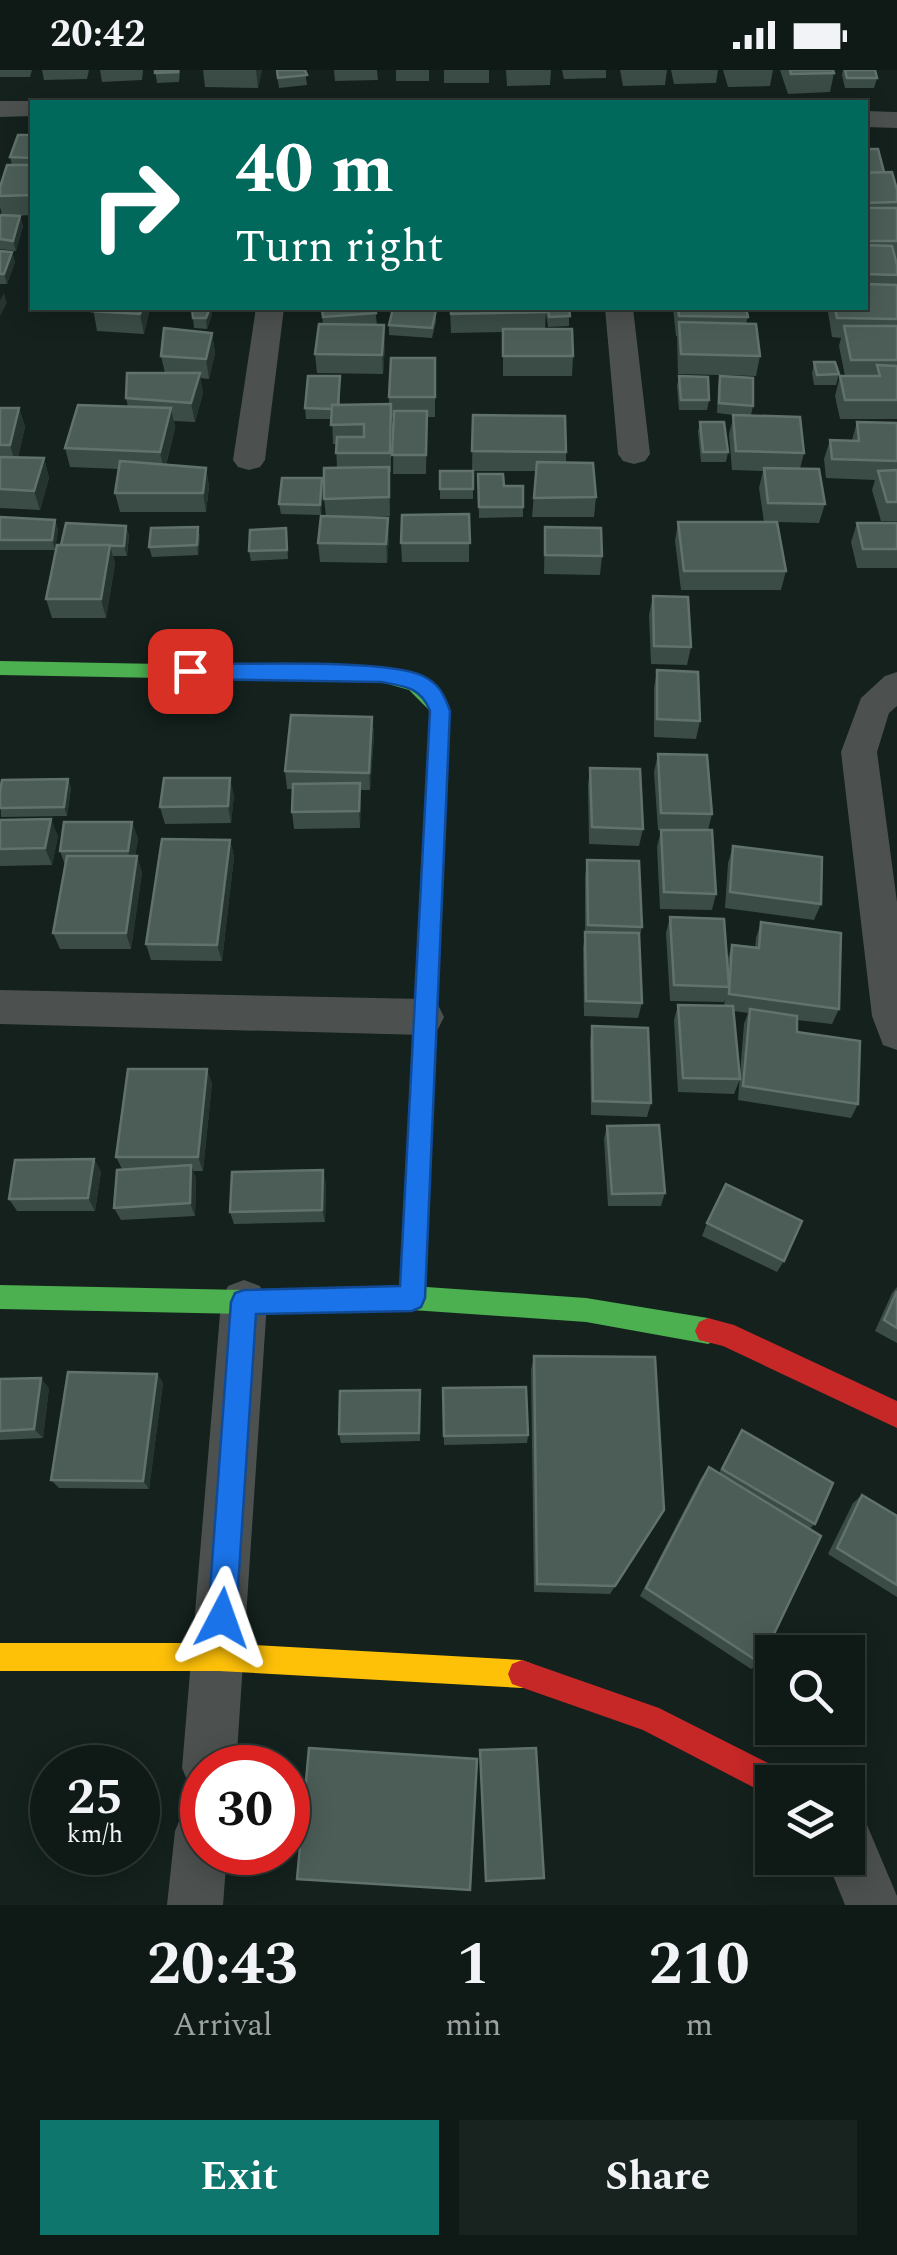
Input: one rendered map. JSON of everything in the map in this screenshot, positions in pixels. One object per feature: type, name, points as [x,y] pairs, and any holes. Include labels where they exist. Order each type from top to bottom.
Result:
[{"type":"street","points":[[0,109],[30,110]]},
{"type":"street","points":[[868,119],[897,120]]},
{"type":"street","points":[[249,460],[270,310]]},
{"type":"street","points":[[618,310],[634,454]]},
{"type":"street","points":[[0,668],[381,675],[414,680],[433,692],[440,711],[412,1298]]},
{"type":"street","points":[[897,685],[873,707],[859,752],[897,1032]]},
{"type":"street","points":[[0,1007],[424,1017]]},
{"type":"street","points":[[0,1297],[244,1302],[412,1298],[586,1310],[725,1334],[897,1415]]},
{"type":"street","points":[[210,1745],[244,1302]]},
{"type":"street","points":[[0,1656],[219,1658],[516,1672],[649,1718],[755,1773]]},
{"type":"street","points":[[196,1905],[198,1875]]},
{"type":"street","points":[[861,1875],[874,1905]]},
{"type":"building","points":[[277,70],[305,70],[307,75],[278,78]]},
{"type":"building","points":[[790,70],[833,70],[834,73],[791,74]]},
{"type":"building","points":[[845,70],[875,70],[877,78],[847,78]]},
{"type":"building","points":[[18,135],[30,135],[30,158],[10,157]]},
{"type":"building","points":[[868,149],[878,149],[884,172],[868,173]]},
{"type":"building","points":[[7,165],[30,165],[30,195],[0,196]]},
{"type":"building","points":[[892,172],[897,202],[868,203],[868,173]]},
{"type":"building","points":[[868,208],[897,208],[897,241],[868,241]]},
{"type":"building","points":[[0,215],[20,216],[13,241],[0,239]]},
{"type":"building","points":[[868,245],[892,246],[897,275],[868,274]]},
{"type":"building","points":[[0,251],[12,252],[4,274],[0,274]]},
{"type":"building","points":[[868,284],[897,285],[897,319],[837,318],[835,310],[868,310]]},
{"type":"building","points":[[92,310],[141,310],[140,314]]},
{"type":"building","points":[[192,310],[209,310],[206,318],[193,318]]},
{"type":"building","points":[[322,310],[376,313],[323,317]]},
{"type":"building","points":[[393,310],[436,310],[432,328],[389,325]]},
{"type":"building","points":[[451,310],[546,310],[546,312],[451,314]]},
{"type":"building","points":[[548,310],[569,310],[570,316],[549,317]]},
{"type":"building","points":[[678,310],[746,310],[748,317],[679,316]]},
{"type":"building","points":[[679,322],[756,324],[760,356],[681,354]]},
{"type":"building","points":[[319,324],[384,325],[382,355],[315,354]]},
{"type":"building","points":[[844,326],[897,326],[897,360],[851,360]]},
{"type":"building","points":[[164,328],[212,333],[206,359],[161,356]]},
{"type":"building","points":[[503,329],[572,329],[573,356],[503,356]]},
{"type":"building","points":[[391,358],[435,358],[435,397],[389,397]]},
{"type":"building","points":[[814,362],[835,362],[839,374],[817,375]]},
{"type":"building","points":[[877,365],[897,366],[897,400],[845,400],[840,376],[880,376]]},
{"type":"building","points":[[127,373],[200,373],[191,403],[126,398]]},
{"type":"building","points":[[308,376],[340,376],[338,405],[332,405],[332,409],[305,408]]},
{"type":"building","points":[[679,376],[708,377],[709,400],[681,400]]},
{"type":"building","points":[[720,376],[753,378],[753,406],[719,403]]},
{"type":"building","points":[[391,404],[390,453],[336,453],[337,437],[364,437],[364,424],[331,425],[332,405]]},
{"type":"building","points":[[78,405],[171,408],[160,452],[65,448]]},
{"type":"building","points":[[0,408],[19,408],[10,445],[0,445]]},
{"type":"building","points":[[394,411],[427,411],[426,455],[392,455]]},
{"type":"building","points":[[473,415],[565,416],[566,452],[472,451]]},
{"type":"building","points":[[733,415],[800,417],[804,453],[736,451]]},
{"type":"building","points":[[700,422],[724,422],[728,452],[703,452]]},
{"type":"building","points":[[857,422],[897,423],[897,461],[832,459],[830,440],[859,441]]},
{"type":"building","points":[[0,457],[44,458],[34,491],[0,489]]},
{"type":"building","points":[[120,461],[206,468],[203,493],[115,493]]},
{"type":"building","points":[[537,462],[593,463],[596,497],[534,498]]},
{"type":"building","points":[[389,467],[389,497],[324,499],[324,468]]},
{"type":"building","points":[[764,468],[819,469],[825,504],[768,503]]},
{"type":"building","points":[[897,470],[897,502],[887,502],[878,471]]},
{"type":"building","points":[[440,471],[473,471],[473,489],[440,489]]},
{"type":"building","points":[[478,474],[503,474],[504,486],[523,486],[523,507],[479,507]]},
{"type":"building","points":[[282,478],[322,478],[320,505],[279,504]]},
{"type":"building","points":[[469,514],[470,543],[401,543],[402,515]]},
{"type":"building","points":[[321,516],[388,518],[386,544],[318,543]]},
{"type":"building","points":[[0,517],[55,520],[52,540],[0,540]]},
{"type":"building","points":[[678,522],[777,522],[786,571],[684,571]]},
{"type":"building","points":[[66,523],[126,526],[124,546],[61,545]]},
{"type":"building","points":[[857,523],[897,523],[897,549],[863,549]]},
{"type":"building","points":[[198,527],[197,545],[149,547],[151,528]]},
{"type":"building","points":[[545,527],[601,528],[602,556],[545,555]]},
{"type":"building","points":[[286,528],[287,550],[249,551],[250,530]]},
{"type":"building","points":[[57,545],[110,545],[101,599],[46,599]]},
{"type":"building","points":[[653,596],[688,597],[691,647],[654,646]]},
{"type":"building","points":[[657,670],[698,672],[700,721],[657,719]]},
{"type":"building","points":[[291,715],[372,717],[369,773],[285,771]]},
{"type":"building","points":[[658,754],[707,755],[712,814],[661,813]]},
{"type":"building","points":[[590,768],[640,769],[643,829],[592,827]]},
{"type":"building","points":[[164,778],[230,778],[228,806],[160,807]]},
{"type":"building","points":[[68,779],[64,807],[0,808],[2,780]]},
{"type":"building","points":[[360,783],[359,811],[292,812],[293,784]]},
{"type":"building","points":[[51,819],[45,848],[0,849],[0,820]]},
{"type":"building","points":[[64,822],[132,822],[128,851],[60,851]]},
{"type":"building","points":[[661,830],[712,830],[716,894],[664,892]]},
{"type":"building","points":[[162,839],[230,840],[217,945],[146,944]]},
{"type":"building","points":[[733,846],[822,857],[821,904],[730,892]]},
{"type":"building","points":[[67,856],[137,856],[126,933],[53,933]]},
{"type":"building","points":[[587,860],[639,861],[642,927],[588,925]]},
{"type":"building","points":[[670,917],[724,919],[729,987],[674,985]]},
{"type":"building","points":[[761,922],[841,933],[839,1009],[729,994],[732,945],[759,948]]},
{"type":"building","points":[[585,932],[639,933],[642,1003],[586,1001]]},
{"type":"building","points":[[678,1005],[733,1006],[740,1079],[683,1078]]},
{"type":"building","points":[[750,1009],[797,1016],[797,1032],[860,1041],[858,1104],[743,1086]]},
{"type":"building","points":[[592,1026],[648,1028],[651,1103],[593,1101]]},
{"type":"building","points":[[128,1069],[207,1069],[198,1157],[116,1157]]},
{"type":"building","points":[[659,1125],[665,1193],[612,1194],[607,1126]]},
{"type":"building","points":[[94,1159],[88,1198],[9,1199],[15,1160]]},
{"type":"building","points":[[191,1165],[190,1203],[114,1208],[117,1170]]},
{"type":"building","points":[[323,1170],[322,1210],[230,1212],[232,1172]]},
{"type":"building","points":[[726,1184],[802,1221],[784,1261],[707,1223]]},
{"type":"building","points":[[897,1291],[897,1328],[884,1320]]},
{"type":"building","points":[[534,1356],[655,1357],[664,1510],[615,1586],[537,1584]]},
{"type":"building","points":[[68,1372],[157,1374],[143,1481],[51,1480]]},
{"type":"building","points":[[41,1378],[34,1429],[0,1431],[0,1379]]},
{"type":"building","points":[[526,1387],[528,1435],[444,1436],[443,1388]]},
{"type":"building","points":[[420,1390],[419,1433],[339,1434],[340,1391]]},
{"type":"building","points":[[742,1430],[833,1483],[815,1524],[722,1469]]},
{"type":"building","points":[[709,1467],[821,1536],[773,1635],[755,1635],[755,1660],[646,1588]]},
{"type":"building","points":[[862,1495],[897,1516],[897,1585],[837,1548]]},
{"type":"building","points":[[310,1748],[477,1759],[470,1890],[297,1879],[297,1875],[310,1875]]},
{"type":"building","points":[[536,1748],[544,1878],[486,1881],[480,1750]]},
{"type":"traffic: fast","points":[[0,668],[381,675],[416,685],[430,695],[440,711],[433,853]]},
{"type":"traffic: fast","points":[[0,1297],[244,1302],[412,1298],[586,1310],[708,1331]]},
{"type":"traffic: slow","points":[[412,1298],[433,853]]},
{"type":"traffic: slow","points":[[0,1657],[219,1657],[522,1674]]},
{"type":"traffic: jam","points":[[708,1331],[725,1334],[897,1415]]},
{"type":"traffic: jam","points":[[522,1674],[649,1718],[755,1773]]},
{"type":"route","points":[[190,671],[381,675],[414,680],[433,692],[440,711],[412,1298],[244,1302],[222,1618]]}]
